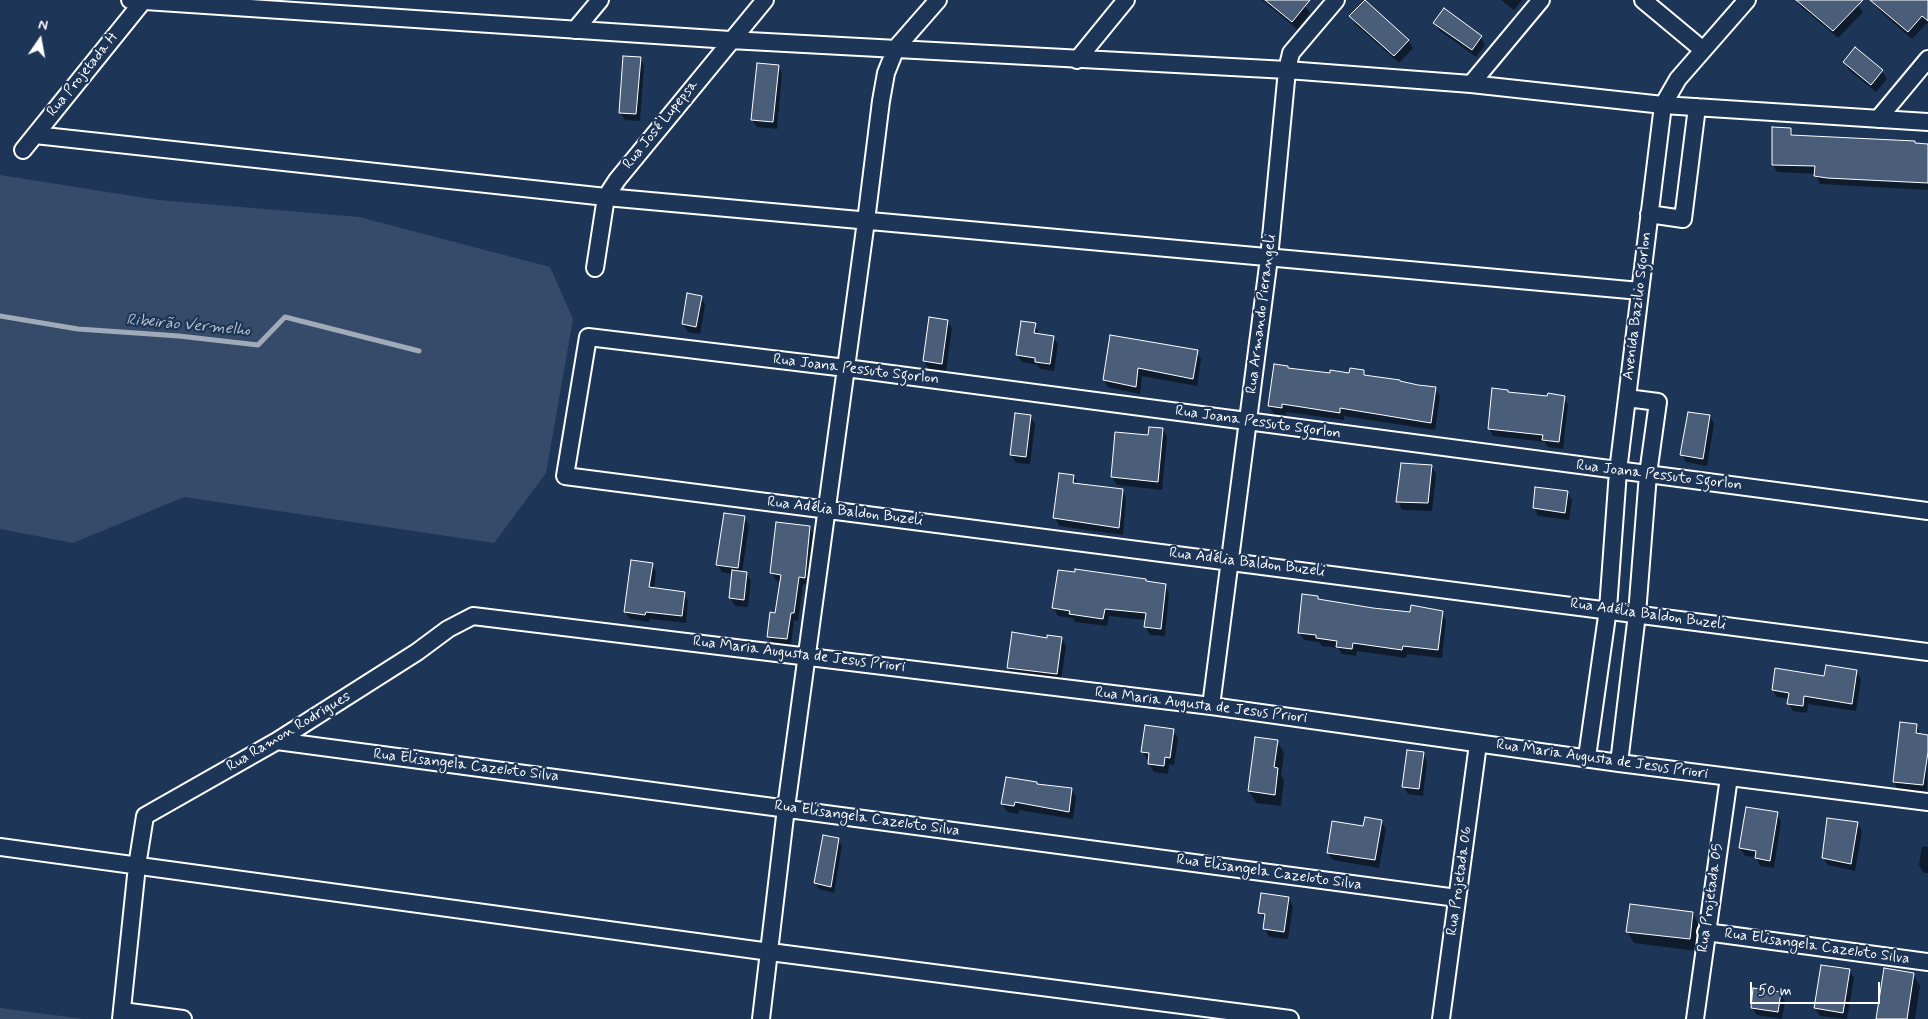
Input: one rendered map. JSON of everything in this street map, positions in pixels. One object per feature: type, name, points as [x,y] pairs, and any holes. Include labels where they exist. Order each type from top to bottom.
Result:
[{"type":"street","points":[[139,0],[730,40],[1287,70],[1471,84],[1663,105],[1928,122]]},
{"type":"street","name":"Rua Projetada H","points":[[23,150],[139,0]]},
{"type":"street","points":[[575,30],[600,0]]},
{"type":"street","name":"Rua José Lupepsa","points":[[595,268],[606,197],[617,180],[730,40],[766,0]]},
{"type":"street","points":[[762,1019],[786,808],[828,510],[881,101],[886,73],[896,48],[938,0]]},
{"type":"street","points":[[1077,60],[1126,0]]},
{"type":"street","name":"Rua Armando Pierangeli","points":[[1211,706],[1269,258],[1287,70],[1291,53],[1336,0]]},
{"type":"street","points":[[1471,84],[1541,0]]},
{"type":"street","points":[[1643,0],[1704,50]]},
{"type":"street","points":[[1663,105],[1678,79],[1747,0]]},
{"type":"street","points":[[1878,119],[1928,58]]},
{"type":"street","name":"Avenida Bazilio Sgorlon","points":[[1587,757],[1608,609],[1618,470],[1663,105]]},
{"type":"street","name":"Avenida Bazilio Sgorlon","points":[[1649,214],[1683,218],[1697,107]]},
{"type":"street","points":[[35,135],[606,197],[1640,291]]},
{"type":"street","name":"Rua Joana Pessuto Sgorlon","points":[[565,476],[588,337],[846,368],[1928,511]]},
{"type":"street","name":"Avenida Bazilio Sgorlon","points":[[1619,763],[1637,614],[1648,474],[1658,402],[1627,398]]},
{"type":"street","name":"Rua Adélia Baldon Buzeli","points":[[565,476],[1608,609],[1928,652]]},
{"type":"street","name":"Rua Maria Augusta de Jesus Priori","points":[[473,616],[1211,706],[1478,744],[1587,757],[1619,763],[1928,802]]},
{"type":"street","name":"Rua Ramon Rodrigues","points":[[137,866],[145,816],[277,741],[417,652],[448,628],[473,616]]},
{"type":"street","name":"Rua Elisangela Cazeloto Silva","points":[[277,741],[1457,898]]},
{"type":"street","name":"Rua Projetada 06","points":[[1441,1019],[1478,744]]},
{"type":"street","name":"Rua Projetada 05","points":[[1695,1019],[1729,777]]},
{"type":"street","points":[[0,847],[770,952],[1290,1019]]},
{"type":"street","points":[[137,866],[122,1015],[183,1019]]},
{"type":"street","name":"Rua Elisangela Cazeloto Silva","points":[[1706,932],[1928,962]]},
{"type":"shaded area","points":[[0,175],[158,200],[359,217],[550,267],[573,319],[546,473],[494,543],[184,497],[73,543],[0,529]]},
{"type":"shaded area","points":[[0,1008],[84,1019],[0,1019]]},
{"type":"building","points":[[1265,0],[1310,0],[1292,22]]},
{"type":"building","points":[[1365,0],[1409,40],[1394,56],[1349,16]]},
{"type":"building","points":[[1796,0],[1863,0],[1833,31]]},
{"type":"building","points":[[1870,0],[1928,0],[1928,21],[1922,16],[1908,32]]},
{"type":"building","points":[[1444,8],[1482,36],[1472,50],[1433,23]]},
{"type":"building","points":[[1855,47],[1883,70],[1871,85],[1843,62]]},
{"type":"building","points":[[623,56],[641,57],[636,114],[619,113]]},
{"type":"building","points":[[757,63],[779,65],[773,122],[751,120]]},
{"type":"building","points":[[1772,127],[1791,128],[1791,135],[1915,141],[1915,143],[1928,144],[1928,183],[1827,178],[1814,176],[1815,166],[1772,165]]},
{"type":"building","points":[[687,293],[702,296],[696,327],[682,324]]},
{"type":"building","points":[[929,317],[948,320],[942,364],[923,361]]},
{"type":"building","points":[[1021,321],[1036,323],[1034,333],[1054,336],[1050,364],[1035,362],[1035,358],[1016,355]]},
{"type":"building","points":[[1110,335],[1198,350],[1193,379],[1138,368],[1136,387],[1103,380]]},
{"type":"building","points":[[1274,364],[1288,366],[1288,368],[1330,373],[1330,370],[1349,373],[1350,368],[1364,370],[1364,375],[1436,387],[1431,423],[1340,408],[1340,413],[1282,404],[1282,408],[1268,406]]},
{"type":"building","points":[[1492,388],[1508,390],[1508,392],[1547,396],[1548,393],[1565,396],[1559,442],[1542,440],[1543,435],[1488,429]]},
{"type":"building","points":[[1688,412],[1710,415],[1703,459],[1680,455]]},
{"type":"building","points":[[1015,413],[1031,415],[1026,457],[1010,455]]},
{"type":"building","points":[[1149,427],[1163,428],[1158,482],[1111,477],[1115,432],[1148,435]]},
{"type":"building","points":[[1401,463],[1432,465],[1428,503],[1396,502]]},
{"type":"building","points":[[1059,473],[1074,475],[1073,483],[1123,489],[1119,528],[1053,518]]},
{"type":"building","points":[[1535,487],[1568,491],[1565,513],[1533,508]]},
{"type":"building","points":[[724,513],[745,516],[738,568],[716,565]]},
{"type":"building","points":[[776,522],[810,526],[805,578],[799,577],[794,613],[791,613],[787,639],[767,637],[770,612],[775,613],[781,575],[770,573]]},
{"type":"building","points":[[631,560],[653,563],[649,587],[685,592],[682,616],[646,612],[645,615],[624,612]]},
{"type":"building","points":[[1075,569],[1146,579],[1146,581],[1166,584],[1161,629],[1144,627],[1146,613],[1105,609],[1103,619],[1069,614],[1070,611],[1052,608],[1058,570],[1075,572]]},
{"type":"building","points":[[732,570],[747,572],[744,600],[729,598]]},
{"type":"building","points":[[1302,594],[1318,596],[1318,599],[1373,608],[1410,612],[1411,605],[1443,611],[1438,650],[1403,646],[1402,650],[1353,643],[1352,649],[1336,647],[1337,641],[1316,638],[1316,635],[1298,633]]},
{"type":"building","points":[[1012,632],[1047,638],[1047,635],[1062,637],[1057,674],[1007,668]]},
{"type":"building","points":[[1826,665],[1857,670],[1852,704],[1804,696],[1803,706],[1787,704],[1789,693],[1772,690],[1775,668],[1824,676]]},
{"type":"building","points":[[1900,722],[1917,724],[1916,733],[1928,735],[1928,752],[1923,785],[1893,782]]},
{"type":"building","points":[[1145,725],[1174,729],[1170,758],[1165,757],[1164,766],[1148,764],[1149,753],[1141,752]]},
{"type":"building","points":[[1255,737],[1278,740],[1274,767],[1278,768],[1275,795],[1248,791]]},
{"type":"building","points":[[1407,750],[1424,752],[1419,789],[1402,787]]},
{"type":"building","points":[[1006,777],[1037,782],[1037,784],[1072,788],[1069,812],[1015,802],[1014,806],[1001,804]]},
{"type":"building","points":[[1746,807],[1778,812],[1770,861],[1755,858],[1756,851],[1739,848]]},
{"type":"building","points":[[1365,817],[1382,820],[1375,860],[1327,853],[1332,821],[1363,826]]},
{"type":"building","points":[[1827,818],[1858,822],[1851,864],[1822,858]]},
{"type":"building","points":[[823,835],[839,838],[831,887],[814,883]]},
{"type":"building","points":[[1261,893],[1289,897],[1284,932],[1263,929],[1265,914],[1258,913]]},
{"type":"building","points":[[1630,904],[1693,912],[1690,939],[1626,932]]},
{"type":"building","points":[[1821,965],[1850,969],[1843,1013],[1814,1008]]},
{"type":"building","points":[[1884,968],[1914,973],[1907,1019],[1876,1019]]},
{"type":"building","points":[[1753,988],[1781,992],[1778,1012],[1751,1008]]},
{"type":"waterway","name":"Ribeirão Vermelho","points":[[0,316],[78,329],[179,336],[258,345],[285,317],[419,351]]}]
